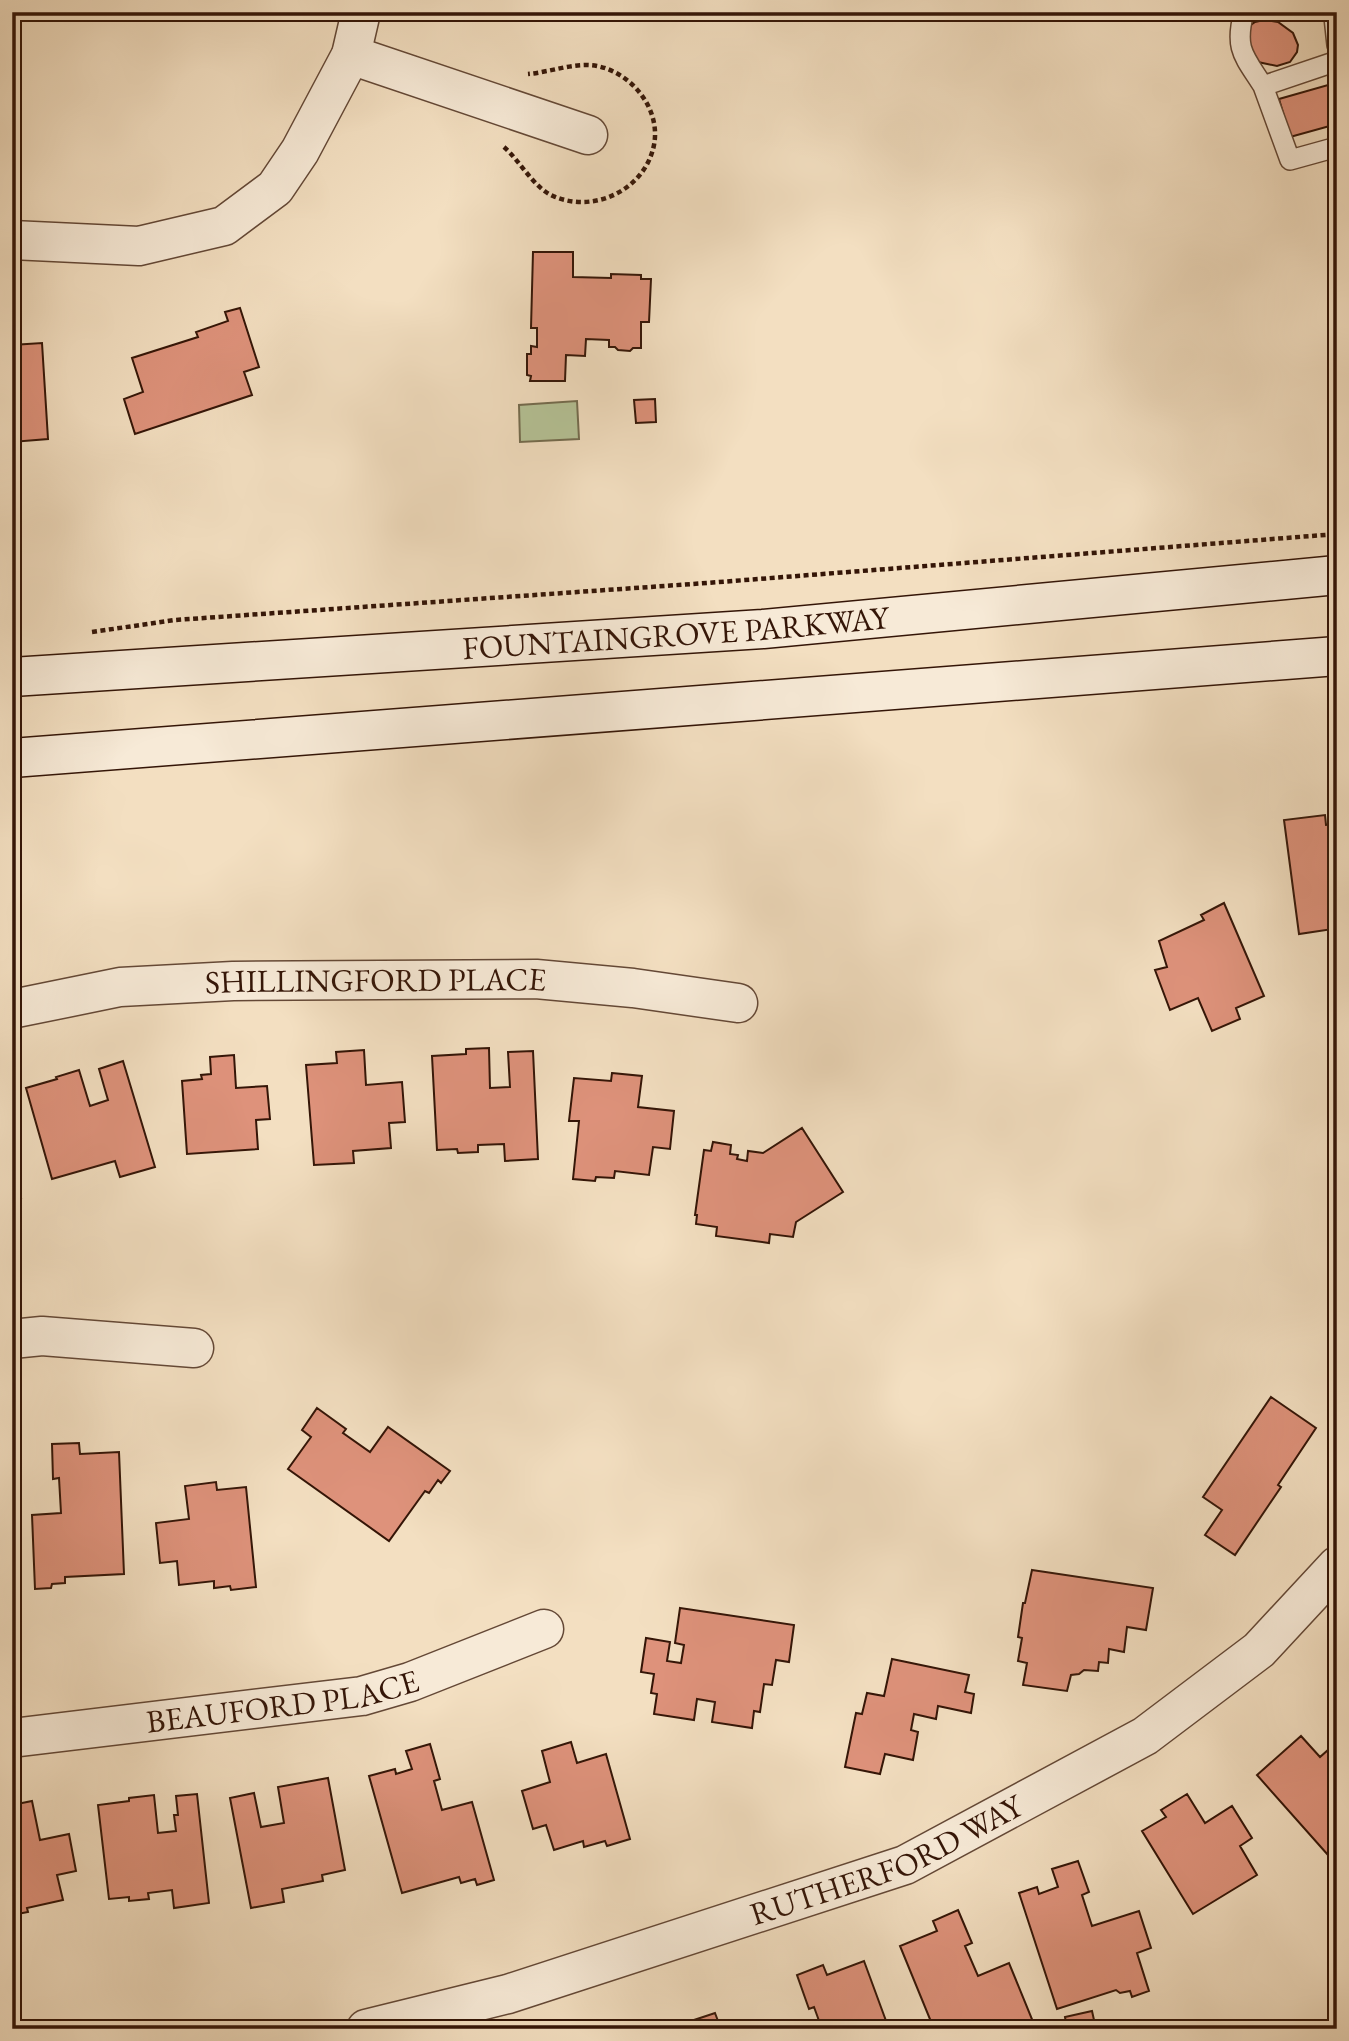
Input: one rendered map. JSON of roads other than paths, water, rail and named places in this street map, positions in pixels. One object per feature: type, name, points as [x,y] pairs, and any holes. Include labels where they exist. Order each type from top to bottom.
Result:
[{"type":"street","points":[[12,240],[139,246],[224,226],[275,188],[300,151],[351,55],[361,12]]},
{"type":"street","points":[[351,55],[588,135]]},
{"type":"street","name":"FOUNTAINGROVE PARKWAY","points":[[12,677],[762,629],[1337,575]]},
{"type":"street","points":[[12,758],[1337,656]]},
{"type":"street","name":"SHILLINGFORD PLACE","points":[[12,1009],[120,987],[233,981],[536,979],[633,988],[738,1003]]},
{"type":"street","points":[[12,1339],[42,1336],[194,1348]]},
{"type":"street","name":"RUTHERFORD WAY","points":[[366,2029],[508,1994],[905,1865],[1145,1736],[1259,1650],[1337,1566]]},
{"type":"street","name":"BEAUFORD PLACE","points":[[12,1738],[362,1696],[410,1682],[544,1629]]},
{"type":"lane","points":[[1244,12],[1240,29],[1241,52],[1263,86],[1290,160],[1337,147]]},
{"type":"lane","points":[[1331,12],[1337,45]]},
{"type":"lane","points":[[1263,86],[1337,61]]}]
